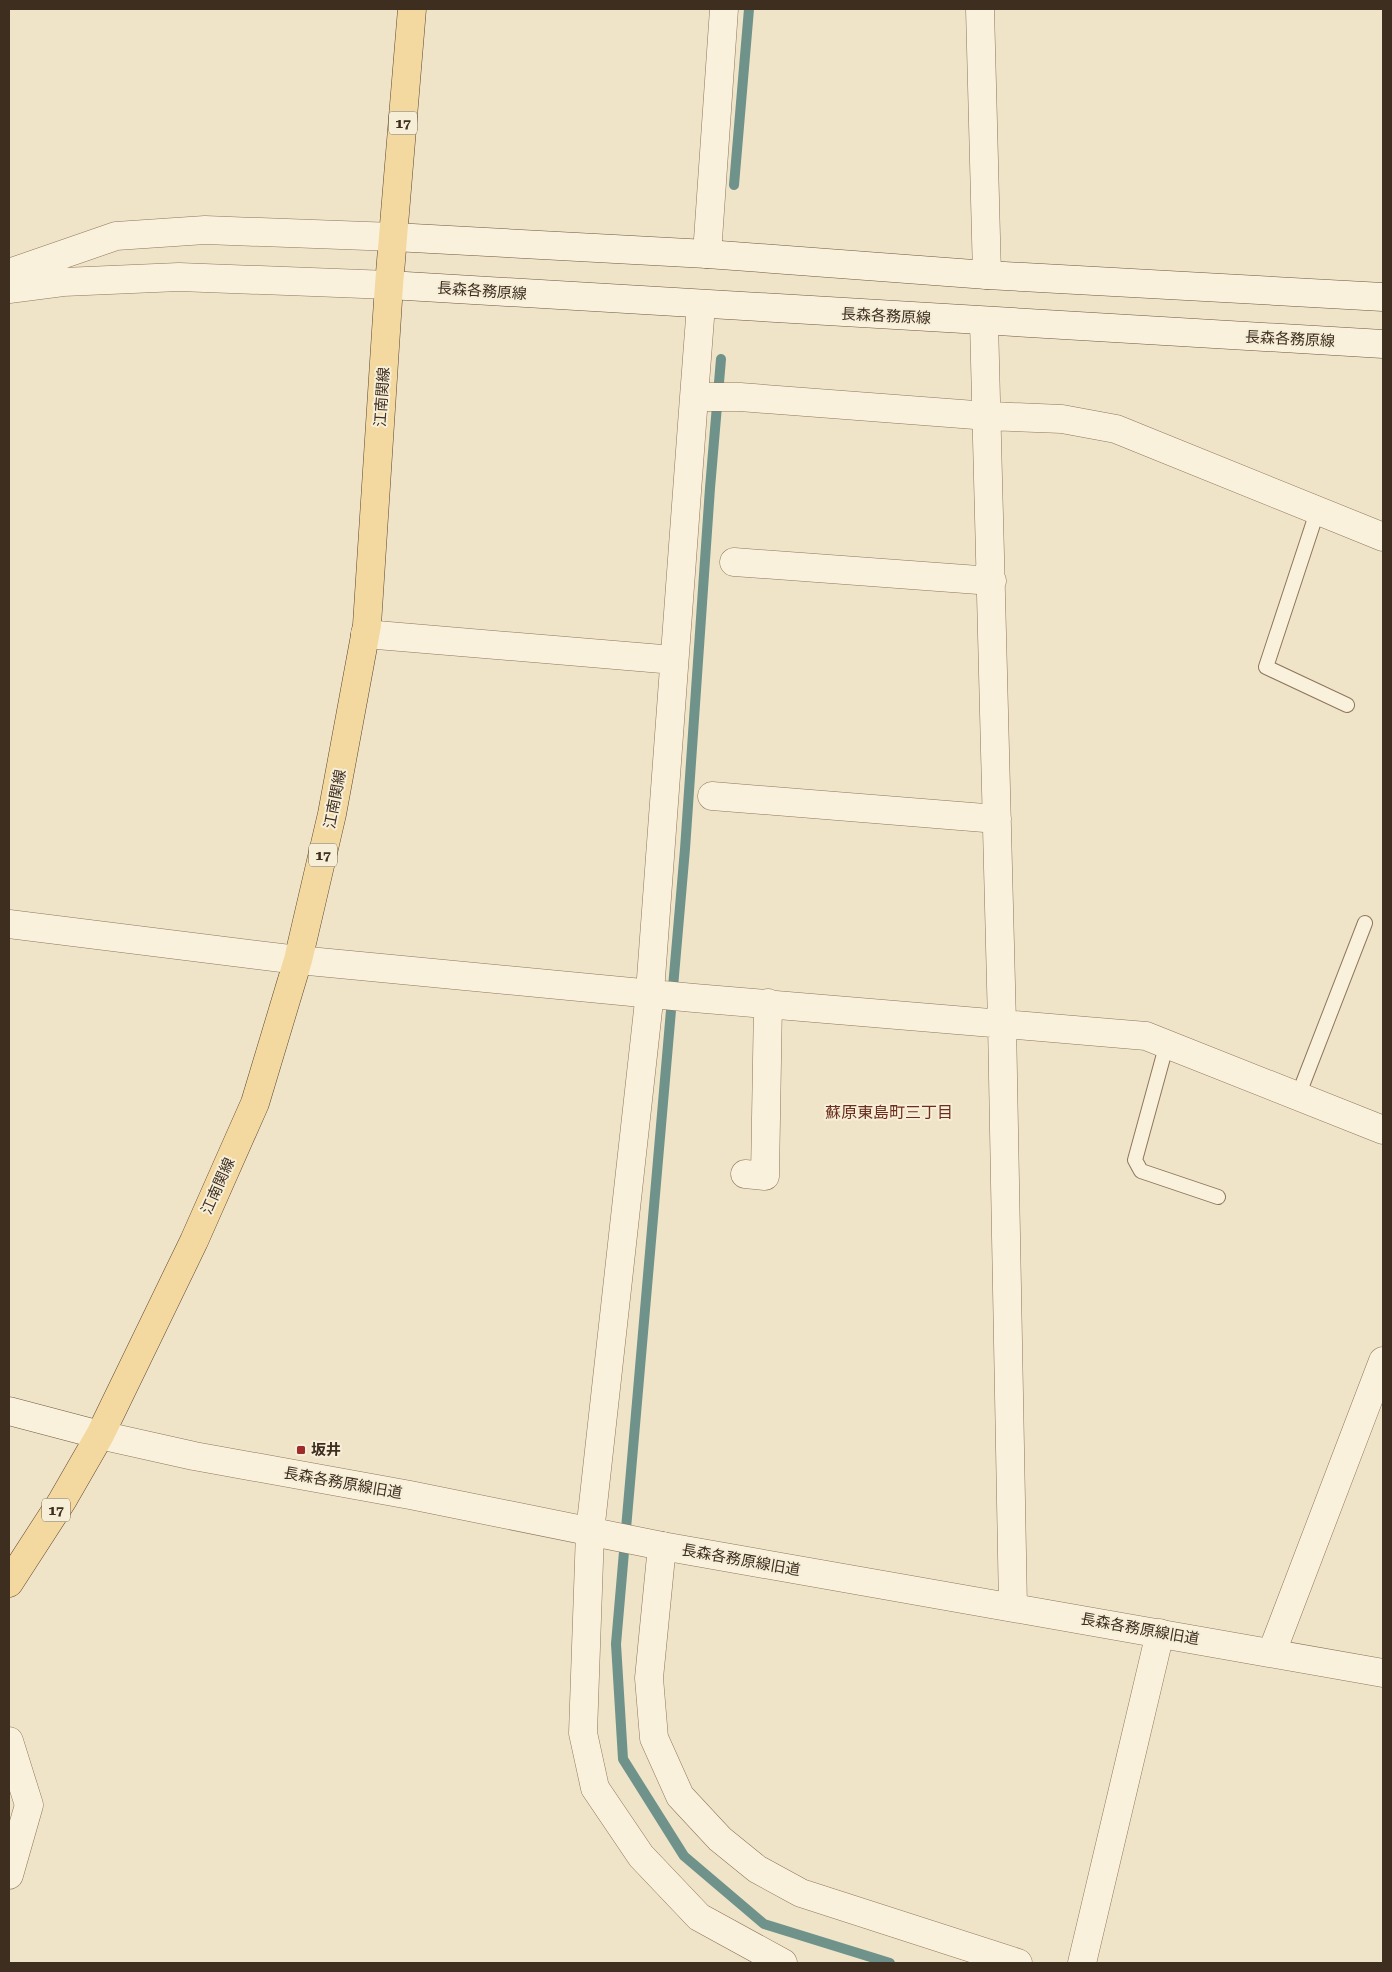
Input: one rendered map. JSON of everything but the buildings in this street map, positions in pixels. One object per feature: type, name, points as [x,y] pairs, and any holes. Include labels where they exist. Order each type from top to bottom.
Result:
[{"type":"main road","name":"江南関線","points":[[9,1583],[62,1501],[100,1434],[194,1241],[255,1103],[298,960],[332,814],[365,634],[389,285],[412,9]]},
{"type":"street","points":[[707,254],[724,9]]},
{"type":"street","points":[[980,9],[987,276]]},
{"type":"street","points":[[9,273],[116,236],[206,230],[394,237],[707,254],[987,276],[1383,297]]},
{"type":"street","name":"長森各務原線","points":[[9,289],[62,282],[178,277],[389,285],[984,322],[1383,344]]},
{"type":"street","points":[[701,305],[697,396],[674,660],[654,993],[597,1534],[583,1733],[595,1788],[641,1856],[699,1917],[783,1963]]},
{"type":"street","points":[[984,322],[988,416],[1002,1023],[1013,1607]]},
{"type":"street","points":[[697,396],[740,397],[988,416],[1062,419],[1116,429],[1383,538]]},
{"type":"street","points":[[734,562],[992,581]]},
{"type":"street","points":[[365,634],[674,660]]},
{"type":"street","points":[[712,796],[997,819]]},
{"type":"street","points":[[9,924],[298,960],[694,998],[1146,1036],[1383,1130]]},
{"type":"street","points":[[745,1174],[765,1176],[768,1003]]},
{"type":"street","points":[[1272,1652],[1383,1361]]},
{"type":"street","points":[[9,1411],[100,1434]]},
{"type":"street","name":"長森各務原線旧道","points":[[100,1434],[194,1456],[410,1494],[597,1534],[1383,1673]]},
{"type":"street","points":[[654,1544],[650,1686],[654,1738],[680,1796],[720,1839],[757,1869],[800,1893],[1018,1963]]},
{"type":"street","points":[[1082,1963],[1160,1633]]},
{"type":"street","points":[[9,1741],[29,1805],[9,1875]]},
{"type":"lane","points":[[1317,512],[1266,667],[1347,705]]},
{"type":"lane","points":[[1298,1096],[1365,924]]},
{"type":"lane","points":[[1167,1043],[1135,1160],[1142,1170],[1218,1197]]},
{"type":"waterway","points":[[734,185],[749,9]]},
{"type":"waterway","points":[[721,359],[710,488],[685,849],[616,1644],[623,1759],[684,1856],[764,1924],[890,1963]]},
{"type":"place","name":"坂井","points":[[301,1450]]},
{"type":"district","name":"蘇原東島町三丁目","points":[[889,1112]]}]
